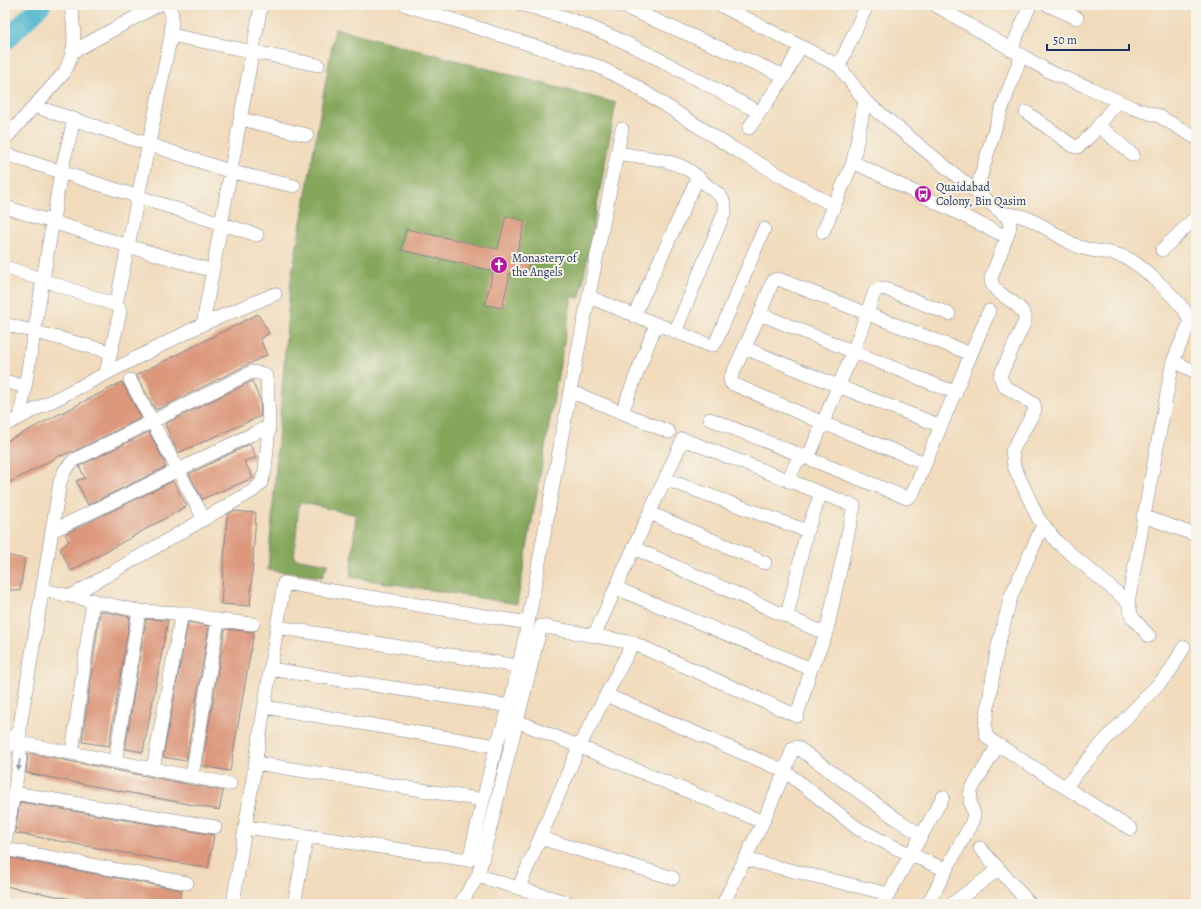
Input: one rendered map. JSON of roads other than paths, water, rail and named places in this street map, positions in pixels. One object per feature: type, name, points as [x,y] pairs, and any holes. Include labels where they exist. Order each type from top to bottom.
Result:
[{"type":"street","points":[[5,139],[64,72],[74,51],[71,5]]},
{"type":"street","points":[[74,51],[158,5]]},
{"type":"street","points":[[116,304],[171,35],[172,15],[168,5]]},
{"type":"street","points":[[203,324],[232,172],[261,5]]},
{"type":"street","points":[[406,5],[597,66],[629,82],[732,148],[834,206]]},
{"type":"street","points":[[522,5],[539,8],[635,47],[759,112]]},
{"type":"street","points":[[620,5],[784,76]]},
{"type":"street","points":[[720,5],[731,9],[839,66],[866,101],[1007,217],[1010,224],[1007,237],[990,278],[990,282],[992,287],[1012,301],[1026,317],[1000,376],[1004,386],[1034,404],[1035,410],[1012,451],[1014,466],[1038,518],[1057,542],[1128,602]]},
{"type":"street","points":[[839,66],[867,5]]},
{"type":"street","points":[[935,5],[948,8],[1016,53],[1050,72],[1090,88],[1133,108],[1159,116],[1195,136]]},
{"type":"street","points":[[976,192],[1030,5]]},
{"type":"street","points":[[1048,5],[1077,18]]},
{"type":"street","points":[[171,35],[318,65]]},
{"type":"street","points":[[748,128],[784,76],[800,46]]},
{"type":"street","points":[[823,232],[853,162],[866,101]]},
{"type":"street","points":[[1026,112],[1078,147],[1099,126],[1118,101]]},
{"type":"street","points":[[34,106],[232,172],[294,186]]},
{"type":"street","points":[[241,119],[307,135]]},
{"type":"street","points":[[20,417],[61,172],[74,120]]},
{"type":"street","points":[[1099,126],[1133,155]]},
{"type":"street","points":[[246,827],[469,860],[496,746],[510,706],[517,666],[528,623],[570,391],[622,129]]},
{"type":"street","points":[[617,153],[660,160],[689,170],[722,197],[725,204],[725,211],[675,332]]},
{"type":"street","points":[[5,154],[257,235]]},
{"type":"street","points":[[853,162],[1007,237]]},
{"type":"street","points":[[634,316],[698,177]]},
{"type":"street","points":[[5,207],[128,246],[213,270]]},
{"type":"street","points":[[1003,214],[1012,213],[1022,216],[1082,248],[1123,256],[1138,264],[1179,303],[1193,321],[1173,361],[1128,602],[1132,617],[1149,636]]},
{"type":"street","points":[[1162,250],[1196,217]]},
{"type":"street","points":[[589,297],[675,332],[709,345],[713,345],[716,342],[764,229]]},
{"type":"street","points":[[5,267],[116,304],[120,312],[106,374]]},
{"type":"street","points":[[925,464],[823,423],[731,383],[730,379],[760,314],[772,283],[774,280],[778,279],[971,354]]},
{"type":"street","points":[[788,481],[796,463],[805,458],[811,451],[853,352],[875,291],[883,288],[949,314]]},
{"type":"street","points":[[5,425],[203,324],[275,294]]},
{"type":"street","points":[[710,419],[907,498],[912,495],[956,393],[989,311]]},
{"type":"street","points":[[760,314],[956,393]]},
{"type":"street","points":[[5,324],[111,352]]},
{"type":"street","points":[[622,412],[656,324]]},
{"type":"street","points":[[745,348],[941,426]]},
{"type":"street","points":[[1173,361],[1196,372]]},
{"type":"street","points":[[10,744],[20,726],[60,482],[65,470],[74,460],[252,372],[264,374],[267,378],[269,426],[265,471],[261,483],[254,490],[70,596]]},
{"type":"street","points":[[130,380],[204,519]]},
{"type":"street","points":[[5,381],[25,387]]},
{"type":"street","points":[[570,391],[669,432]]},
{"type":"street","points":[[52,531],[269,426]]},
{"type":"street","points":[[460,904],[478,876],[541,626],[594,636],[633,643],[797,716],[811,669],[826,634],[854,506],[683,439],[594,636]]},
{"type":"street","points":[[665,479],[807,531]]},
{"type":"street","points":[[788,616],[807,531],[821,493]]},
{"type":"street","points":[[650,512],[765,563]]},
{"type":"street","points":[[1144,516],[1196,535]]},
{"type":"street","points":[[1044,525],[1011,596],[997,650],[985,731],[989,739],[1131,829]]},
{"type":"street","points":[[634,548],[826,634]]},
{"type":"street","points":[[233,904],[284,584],[528,623]]},
{"type":"street","points":[[616,588],[811,669]]},
{"type":"street","points":[[42,590],[139,611],[182,613],[218,620],[253,624]]},
{"type":"street","points":[[72,753],[93,600]]},
{"type":"street","points":[[115,762],[139,611]]},
{"type":"street","points":[[153,769],[182,613]]},
{"type":"street","points":[[192,776],[218,620]]},
{"type":"street","points":[[277,627],[517,666]]},
{"type":"street","points":[[519,887],[579,747],[633,643]]},
{"type":"street","points":[[1065,787],[1106,739],[1169,673],[1184,647]]},
{"type":"street","points":[[270,669],[510,706]]},
{"type":"street","points":[[606,695],[784,771],[858,828],[874,837],[946,870]]},
{"type":"street","points":[[265,708],[496,746]]},
{"type":"street","points":[[517,721],[762,822]]},
{"type":"street","points":[[10,744],[72,753],[230,784]]},
{"type":"street","points":[[5,842],[20,760],[10,744]]},
{"type":"street","points":[[928,904],[974,818],[970,801],[971,790],[998,745]]},
{"type":"street","points":[[723,904],[762,822],[793,748],[797,747],[921,835]]},
{"type":"street","points":[[256,763],[483,800]]},
{"type":"street","points":[[14,793],[215,827]]},
{"type":"street","points":[[744,859],[886,899],[943,796]]},
{"type":"street","points":[[294,904],[307,836]]},
{"type":"street","points":[[540,838],[673,878]]},
{"type":"street","points":[[980,848],[1030,904]]},
{"type":"street","points":[[5,849],[187,883]]},
{"type":"street","points":[[952,904],[999,869]]},
{"type":"street","points":[[478,876],[519,887],[554,901],[572,904]]},
{"type":"waterway","points":[[5,41],[41,5]]},
{"type":"place","name":"Quaidabad Colony, Bin Qasim","points":[[923,194]]},
{"type":"place","name":"Monastery of the Angels","points":[[499,265]]}]
